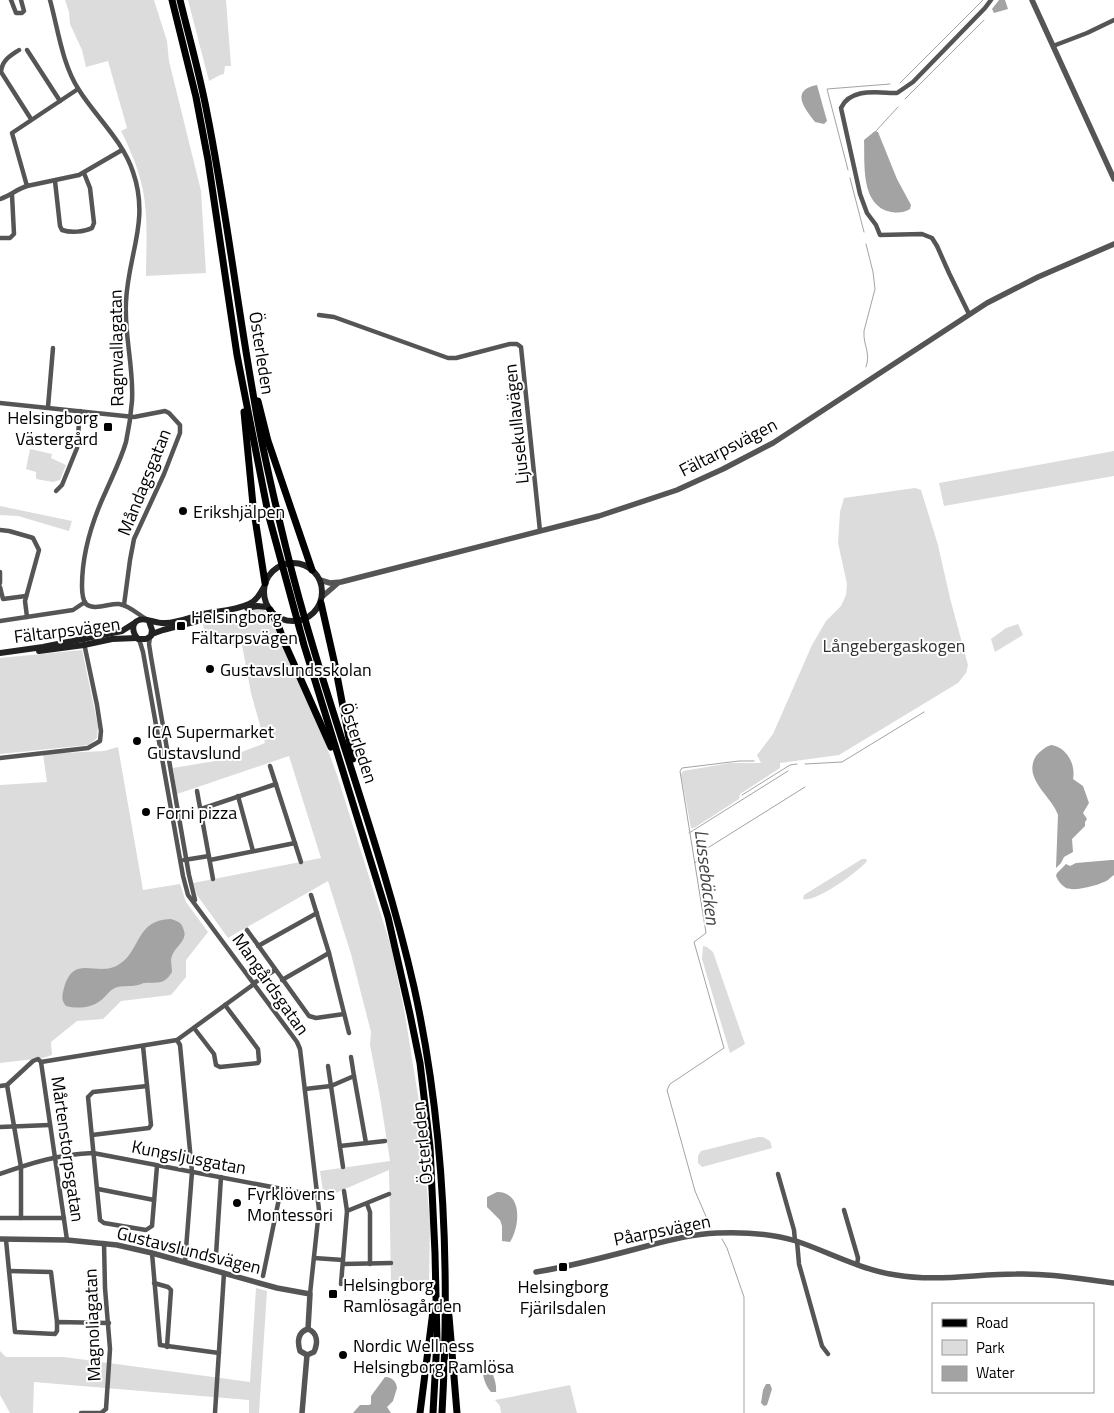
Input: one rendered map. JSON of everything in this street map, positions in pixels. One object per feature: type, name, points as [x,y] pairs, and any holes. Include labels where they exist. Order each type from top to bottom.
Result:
[{"type":"main road","name":"Österleden","points":[[172,0],[196,97],[208,160],[242,379],[268,513],[304,645],[388,917],[420,1063],[430,1147],[436,1253],[437,1340],[433,1413]]},
{"type":"main road","name":"Österleden","points":[[180,0],[206,110],[254,405],[287,552],[311,642],[359,790],[395,910],[419,1014],[434,1107],[442,1181],[446,1280],[442,1413]]},
{"type":"main road","points":[[247,357],[268,441],[312,570],[320,580],[322,600],[359,790]]},
{"type":"main road","points":[[242,379],[252,505],[265,585],[264,594],[268,609],[278,625],[345,778]]},
{"type":"main road","points":[[312,570],[297,563],[286,564],[276,568],[255,600],[242,607],[166,623],[140,619],[134,623],[134,632],[138,639],[163,630],[252,607],[268,609],[276,616],[291,622],[302,621],[311,616],[322,600]]},
{"type":"main road","points":[[148,620],[152,628],[151,635]]},
{"type":"main road","name":"Fältarpsvägen","points":[[1,653],[122,631],[134,623]]},
{"type":"main road","name":"Fältarpsvägen","points":[[1,653],[55,650],[112,638],[138,639]]},
{"type":"main road","points":[[446,1280],[457,1413]]},
{"type":"main road","points":[[420,1413],[435,1286]]},
{"type":"street","points":[[11,0],[16,13],[19,14],[24,11],[21,0]]},
{"type":"street","name":"Ragnvallagatan","points":[[50,0],[66,62],[78,89],[122,150],[133,172],[140,209],[139,232],[130,269],[126,303],[132,386],[130,416],[122,454],[96,513],[89,536],[82,581],[82,592],[85,602]]},
{"type":"street","points":[[969,314],[938,246],[932,238],[922,234],[880,235],[876,224],[867,213],[860,194],[840,108],[846,99],[855,95],[897,93],[902,91],[926,69],[991,0]]},
{"type":"street","points":[[1032,0],[1114,179]]},
{"type":"street","points":[[1053,46],[1114,20]]},
{"type":"street","points":[[19,50],[7,58],[3,63],[1,72],[31,119]]},
{"type":"street","points":[[27,50],[60,100]]},
{"type":"street","points":[[27,186],[12,133],[78,89]]},
{"type":"street","points":[[0,199],[12,195],[19,189],[27,186],[84,173],[122,150]]},
{"type":"street","points":[[55,181],[62,230],[67,232],[88,230],[92,228],[94,223],[90,188],[84,173]]},
{"type":"street","points":[[0,238],[10,238],[14,234],[12,195]]},
{"type":"street","name":"Fältarpsvägen","points":[[1091,253],[1114,240]]},
{"type":"street","name":"Fältarpsvägen","points":[[320,580],[330,583],[341,582],[639,504],[677,490],[744,459],[808,421],[969,314],[1018,287],[1114,244]]},
{"type":"street","name":"Ljusekullavägen","points":[[319,315],[334,317],[448,358],[456,358],[510,344],[517,344],[521,347],[540,531]]},
{"type":"street","points":[[48,407],[53,348]]},
{"type":"street","points":[[0,403],[130,416]]},
{"type":"street","points":[[56,491],[62,485],[77,448],[80,411]]},
{"type":"street","name":"Måndagsgatan","points":[[127,607],[130,560],[134,539],[157,491],[181,429],[180,425],[167,411],[130,416]]},
{"type":"street","points":[[0,530],[33,538],[39,550],[24,601],[27,617]]},
{"type":"street","points":[[0,572],[3,598],[26,596]]},
{"type":"street","name":"Fältarpsvägen","points":[[322,600],[341,582]]},
{"type":"street","points":[[0,621],[73,610],[85,602],[92,606],[117,604],[127,607],[148,620]]},
{"type":"street","points":[[127,607],[134,623]]},
{"type":"street","name":"Mangårdsgatan","points":[[151,635],[149,647],[186,860],[193,895],[198,906]]},
{"type":"street","points":[[0,758],[85,749],[93,747],[100,741],[97,705],[84,645],[94,637]]},
{"type":"street","name":"Mangårdsgatan","points":[[138,639],[144,652],[180,861],[188,894],[297,1042],[300,1049],[319,1196],[310,1294]]},
{"type":"street","points":[[270,766],[301,862]]},
{"type":"street","points":[[201,809],[276,784]]},
{"type":"street","points":[[197,791],[213,879]]},
{"type":"street","points":[[238,796],[252,851]]},
{"type":"street","points":[[180,861],[209,858],[295,843]]},
{"type":"street","points":[[311,895],[329,952],[349,1033]]},
{"type":"street","points":[[258,946],[317,913]]},
{"type":"street","points":[[246,930],[309,1016],[316,1018],[344,1014]]},
{"type":"street","points":[[282,980],[329,952]]},
{"type":"street","name":"Mårtenstorpsgatan","points":[[67,1240],[39,1061],[177,1040],[254,983],[275,970]]},
{"type":"street","points":[[194,1028],[214,1054],[216,1065],[220,1067],[258,1063],[258,1049],[225,1005]]},
{"type":"street","points":[[177,1040],[180,1045],[192,1172],[185,1262]]},
{"type":"street","points":[[92,1135],[149,1128],[151,1125],[143,1046]]},
{"type":"street","points":[[351,1057],[366,1143]]},
{"type":"street","points":[[0,1086],[7,1085],[32,1061],[39,1061]]},
{"type":"street","points":[[328,1066],[343,1167]]},
{"type":"street","points":[[305,1089],[331,1086],[354,1076]]},
{"type":"street","points":[[7,1085],[21,1167],[21,1218]]},
{"type":"street","points":[[147,1086],[90,1094],[88,1097],[100,1220],[104,1223],[146,1230],[152,1226],[157,1166]]},
{"type":"street","points":[[0,1128],[50,1125]]},
{"type":"street","points":[[340,1146],[385,1141]]},
{"type":"street","name":"Kungsljusgatan","points":[[0,1174],[55,1157],[93,1153],[319,1196]]},
{"type":"street","points":[[778,1174],[794,1230],[801,1272],[822,1346],[828,1354]]},
{"type":"street","points":[[216,1255],[221,1177]]},
{"type":"street","points":[[98,1189],[154,1200]]},
{"type":"street","points":[[263,1276],[281,1189]]},
{"type":"street","points":[[341,1284],[347,1211],[344,1191]]},
{"type":"street","points":[[347,1211],[389,1194]]},
{"type":"street","points":[[367,1204],[370,1212],[370,1264]]},
{"type":"street","points":[[844,1210],[858,1258],[857,1265]]},
{"type":"street","points":[[0,1218],[64,1218]]},
{"type":"street","name":"Påarpsvägen","points":[[536,1272],[668,1241],[726,1233],[762,1234],[796,1241],[857,1265],[886,1274],[909,1277],[939,1278],[1038,1274],[1114,1283]]},
{"type":"street","points":[[3,1240],[9,1272],[15,1332],[55,1334],[57,1322],[52,1273],[9,1272]]},
{"type":"street","name":"Gustavslundsvägen","points":[[3,1240],[67,1240],[104,1243],[152,1253],[277,1288],[310,1294]]},
{"type":"street","name":"Magnoliagatan","points":[[81,1413],[106,1412],[110,1366],[104,1243]]},
{"type":"street","points":[[152,1253],[159,1342],[161,1346],[219,1353]]},
{"type":"street","points":[[314,1258],[370,1264],[391,1263]]},
{"type":"street","points":[[215,1413],[224,1273]]},
{"type":"street","points":[[154,1283],[168,1287],[171,1290],[167,1347]]},
{"type":"street","points":[[308,1329],[310,1294]]},
{"type":"street","points":[[57,1322],[109,1323]]},
{"type":"street","points":[[307,1355],[300,1351],[299,1338],[303,1331],[308,1329]]},
{"type":"street","points":[[307,1355],[314,1352],[316,1342],[316,1336],[308,1329]]},
{"type":"street","points":[[302,1413],[307,1355]]},
{"type":"green space","points":[[65,0],[154,0],[167,41],[169,61],[201,191],[206,273],[146,276],[144,193],[135,163],[121,131],[127,128],[108,61],[86,67],[82,50],[70,24]]},
{"type":"green space","points":[[188,0],[226,0],[231,66],[225,66],[224,74],[209,81]]},
{"type":"green space","points":[[30,449],[52,454],[51,458],[66,465],[60,480],[53,482],[36,479],[36,472],[26,469]]},
{"type":"green space","points":[[1114,451],[1114,476],[944,506],[939,483]]},
{"type":"green space","name":"Långebergaskogen","points":[[915,488],[921,490],[938,545],[968,665],[966,673],[958,683],[839,755],[780,763],[780,768],[740,794],[739,799],[694,828],[691,828],[681,775],[683,771],[730,763],[761,763],[757,755],[773,734],[812,645],[826,621],[841,606],[846,595],[847,584],[838,543],[840,512],[844,498]]},
{"type":"green space","points":[[0,506],[72,521],[69,531],[18,516],[0,515]]},
{"type":"green space","points":[[258,608],[263,609],[273,620],[321,731],[337,775],[392,950],[419,1102],[430,1223],[429,1282],[391,1283],[389,1170],[324,1198],[320,1171],[390,1161],[370,1045],[371,1032],[351,954],[328,881],[228,938],[197,895],[193,883],[321,858],[289,756],[177,794],[173,768],[221,760],[265,743],[251,693],[242,645],[222,646],[205,634],[203,624]]},
{"type":"green space","points":[[1018,624],[1023,635],[995,652],[991,639],[1006,628]]},
{"type":"green space","points":[[82,650],[98,726],[97,738],[89,745],[0,754],[0,658]]},
{"type":"green space","points":[[118,747],[143,890],[180,884],[186,902],[208,932],[186,960],[186,977],[171,995],[121,1001],[103,1019],[77,1021],[51,1042],[52,1055],[43,1058],[0,1063],[0,785],[47,782],[43,754],[104,751]]},
{"type":"green space","points":[[862,859],[867,861],[836,886],[817,896],[803,899],[804,895]]},
{"type":"green space","points":[[703,946],[713,952],[745,1044],[730,1053],[702,959]]},
{"type":"green space","points":[[763,1137],[770,1141],[772,1148],[702,1167],[698,1163],[698,1156],[701,1151]]},
{"type":"green space","points":[[256,1288],[267,1291],[259,1413],[249,1413],[249,1400],[34,1382],[33,1413],[10,1413],[0,1395],[0,1351],[6,1357],[64,1357],[250,1382]]},
{"type":"green space","points":[[570,1385],[577,1413],[501,1413],[500,1406],[495,1400]]},
{"type":"water","points":[[999,0],[1005,0],[1008,9],[994,13],[992,9]]},
{"type":"water","points":[[817,85],[827,121],[824,124],[815,122],[802,100],[804,91],[809,87]]},
{"type":"water","points":[[875,131],[878,132],[897,179],[911,205],[910,209],[899,213],[891,212],[881,208],[869,193],[866,182],[864,140]]},
{"type":"water","points":[[1051,745],[1057,746],[1066,753],[1072,763],[1073,779],[1083,786],[1089,803],[1083,813],[1087,819],[1085,826],[1072,839],[1073,852],[1064,857],[1056,868],[1058,815],[1035,780],[1033,772],[1036,756],[1043,749]]},
{"type":"water","points":[[1114,860],[1114,875],[1108,880],[1093,886],[1081,889],[1066,888],[1056,876],[1066,864],[1070,866],[1076,863]]},
{"type":"water","points":[[171,919],[181,924],[184,936],[172,956],[172,972],[164,981],[115,988],[100,1001],[88,1006],[79,1008],[64,1004],[63,991],[68,977],[74,971],[81,968],[104,969],[121,963],[151,924]]},
{"type":"water","points":[[497,1192],[505,1193],[511,1198],[517,1211],[516,1227],[510,1242],[502,1241],[500,1220],[487,1207],[487,1197]]},
{"type":"water","points":[[486,1367],[490,1369],[493,1375],[496,1392],[491,1392],[485,1381],[483,1369]]},
{"type":"water","points":[[385,1377],[393,1380],[397,1388],[393,1401],[387,1407],[391,1413],[353,1413],[360,1405],[371,1404],[371,1396]]},
{"type":"water","points":[[766,1384],[770,1384],[772,1389],[767,1405],[764,1406],[761,1403]]},
{"type":"waterway","points":[[900,83],[983,0]]},
{"type":"waterway","points":[[905,99],[984,20]]},
{"type":"waterway","points":[[848,170],[827,89],[890,84]]},
{"type":"waterway","points":[[876,131],[898,107]]},
{"type":"waterway","points":[[850,178],[864,232]]},
{"type":"waterway","points":[[866,244],[875,289],[864,331],[868,357],[866,367]]},
{"type":"waterway","points":[[805,764],[842,762],[924,712]]},
{"type":"waterway","name":"Lussebäcken","points":[[711,1228],[695,1191],[667,1090],[670,1084],[724,1048],[694,942],[706,933],[680,771],[682,768],[754,761]]},
{"type":"waterway","points":[[742,795],[790,765],[797,764]]},
{"type":"waterway","points":[[689,833],[788,771]]},
{"type":"waterway","points":[[695,863],[706,849],[805,787]]},
{"type":"waterway","name":"Lussebäcken","points":[[722,1239],[744,1297],[744,1413]]},
{"type":"place","name":"Helsingborg Västergård","points":[[108,427]]},
{"type":"place","name":"Erikshjälpen","points":[[183,511]]},
{"type":"place","name":"Helsingborg Fältarpsvägen","points":[[181,626]]},
{"type":"place","name":"Gustavslundsskolan","points":[[210,669]]},
{"type":"place","name":"ICA Supermarket Gustavslund","points":[[137,741]]},
{"type":"place","name":"Forni pizza","points":[[146,812]]},
{"type":"place","name":"Fyrklöverns Montessori","points":[[237,1203]]},
{"type":"place","name":"Helsingborg Fjärilsdalen","points":[[563,1267]]},
{"type":"place","name":"Helsingborg Ramlösagården","points":[[333,1294]]},
{"type":"place","name":"Nordic Wellness Helsingborg Ramlösa","points":[[343,1355]]}]
